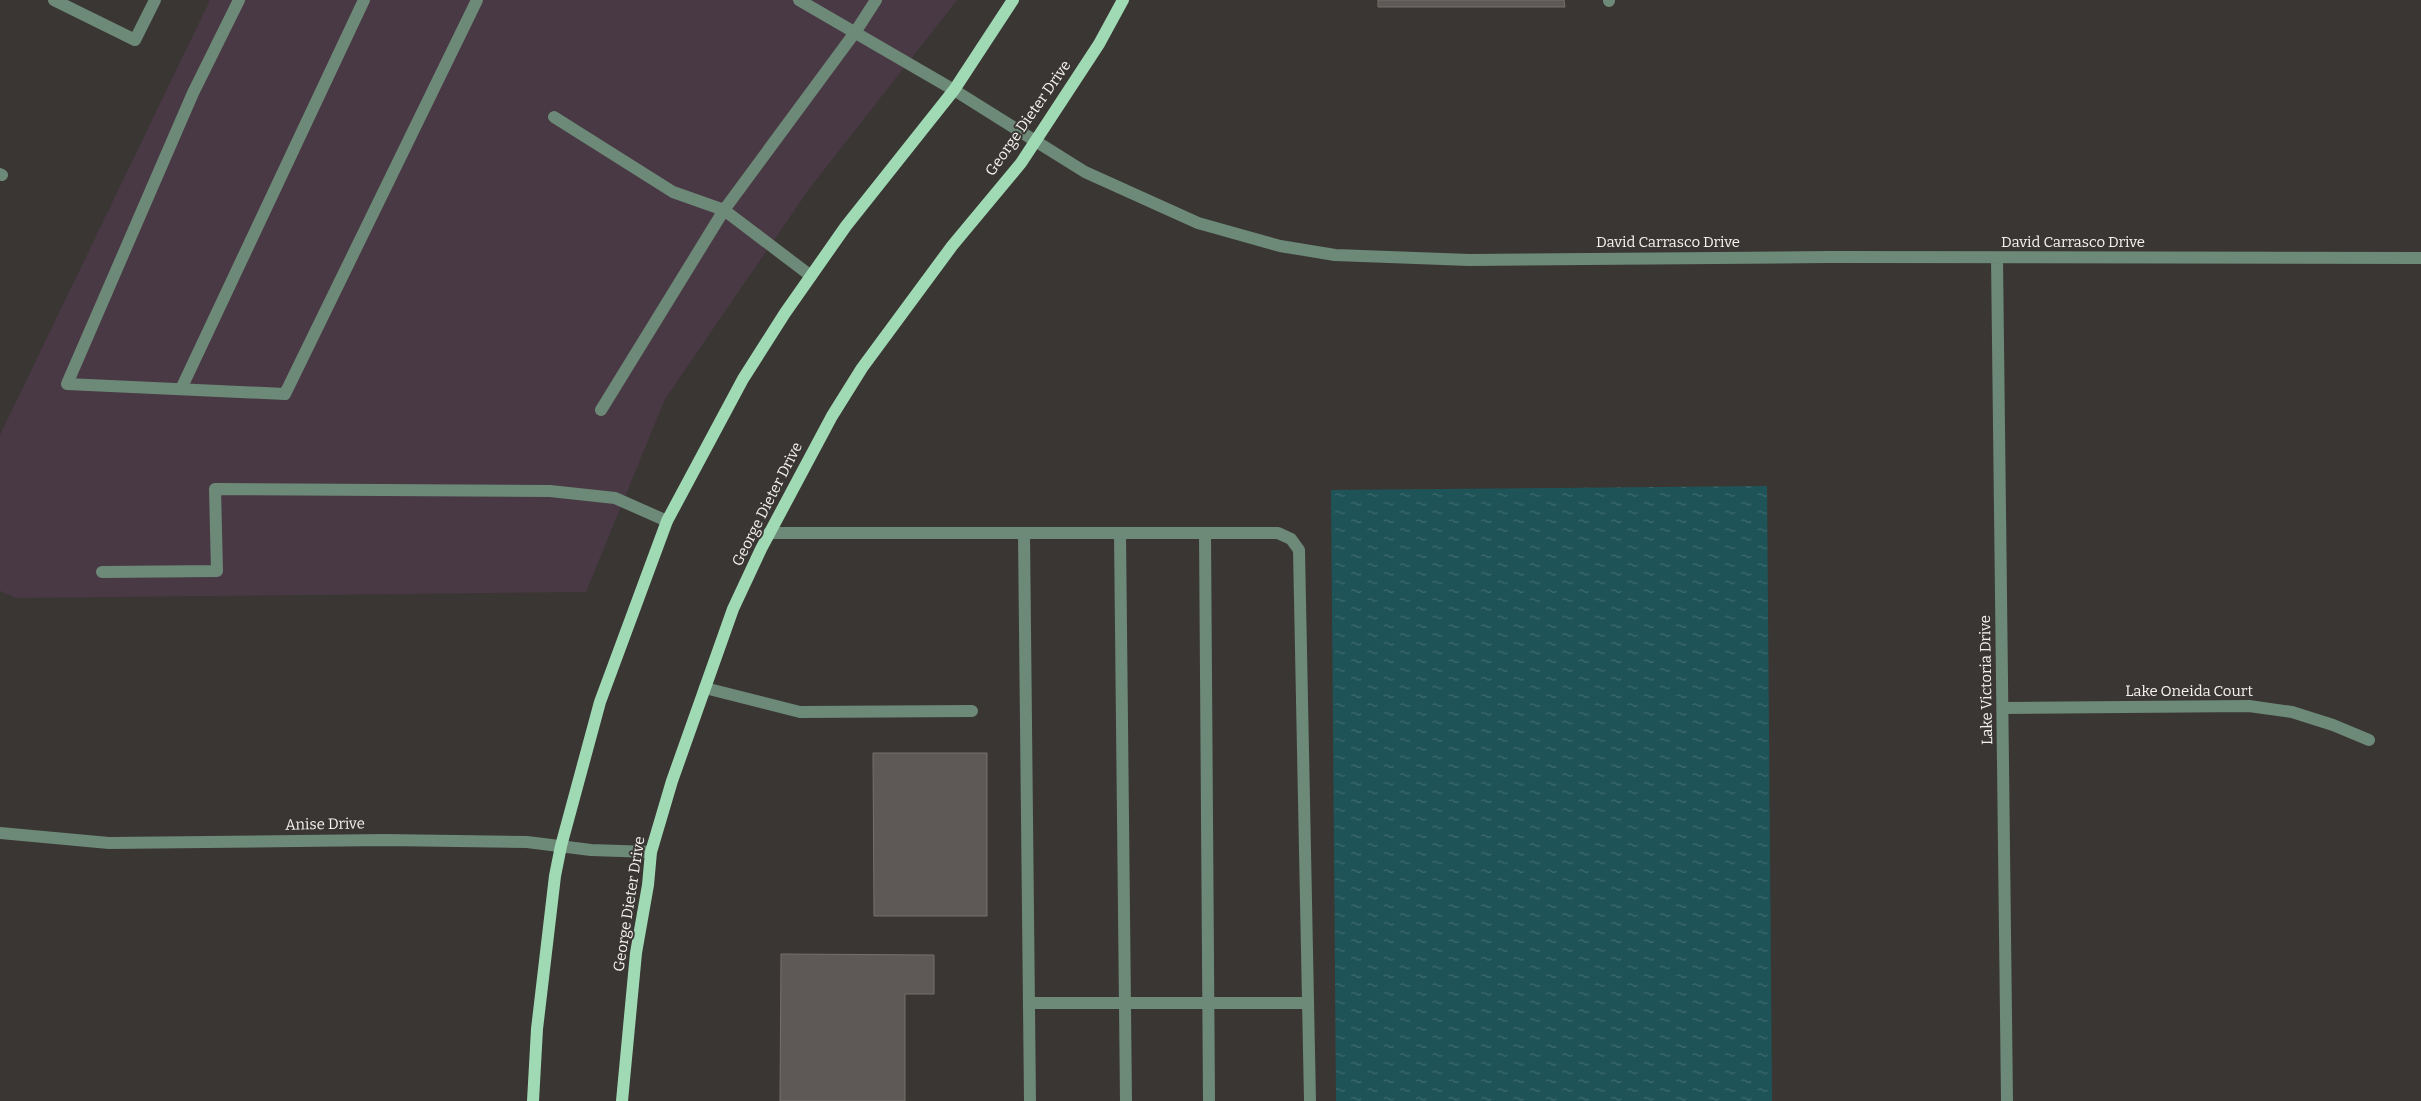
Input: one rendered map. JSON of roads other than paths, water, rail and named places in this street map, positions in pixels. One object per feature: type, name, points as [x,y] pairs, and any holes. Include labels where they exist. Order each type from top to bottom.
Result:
[{"type":"main road","points":[[533,1101],[537,1029],[555,876],[600,702],[667,521],[743,379],[785,312],[846,226],[954,90],[1013,0]]},
{"type":"main road","name":"George Dieter Drive","points":[[622,1101],[636,954],[648,885],[651,852],[672,781],[733,609],[769,533],[832,416],[862,368],[952,246],[1021,163],[1099,44],[1123,0]]},
{"type":"street","points":[[54,0],[135,40],[154,0]]},
{"type":"street","points":[[239,0],[193,93],[67,384],[285,394],[477,0]]},
{"type":"street","points":[[181,389],[364,0]]},
{"type":"street","name":"David Carrasco Drive","points":[[799,0],[954,90],[1085,172],[1198,223],[1280,246],[1335,255],[1469,260],[1829,256],[2421,258]]},
{"type":"street","points":[[601,410],[724,210],[856,32],[876,0]]},
{"type":"street","points":[[554,117],[672,192],[724,210],[811,276]]},
{"type":"street","name":"Lake Victoria Drive","points":[[1997,258],[2007,1101]]},
{"type":"street","points":[[102,572],[217,571],[215,490],[550,491],[616,498],[667,521]]},
{"type":"street","points":[[769,533],[1024,535],[1278,533],[1291,539],[1299,550],[1310,1101]]},
{"type":"street","points":[[1205,533],[1209,1101]]},
{"type":"street","points":[[1120,534],[1126,1101]]},
{"type":"street","points":[[1024,535],[1030,1101]]},
{"type":"street","points":[[705,688],[800,712],[972,711]]},
{"type":"street","name":"Lake Oneida Court","points":[[2003,708],[2249,706],[2292,712],[2333,725],[2369,740]]},
{"type":"street","name":"Anise Drive","points":[[0,833],[109,843],[385,840],[527,842],[591,850],[651,852]]},
{"type":"street","points":[[1029,1003],[1308,1004]]},
{"type":"water","points":[[1767,486],[1772,1101],[1336,1101],[1331,490]]}]
